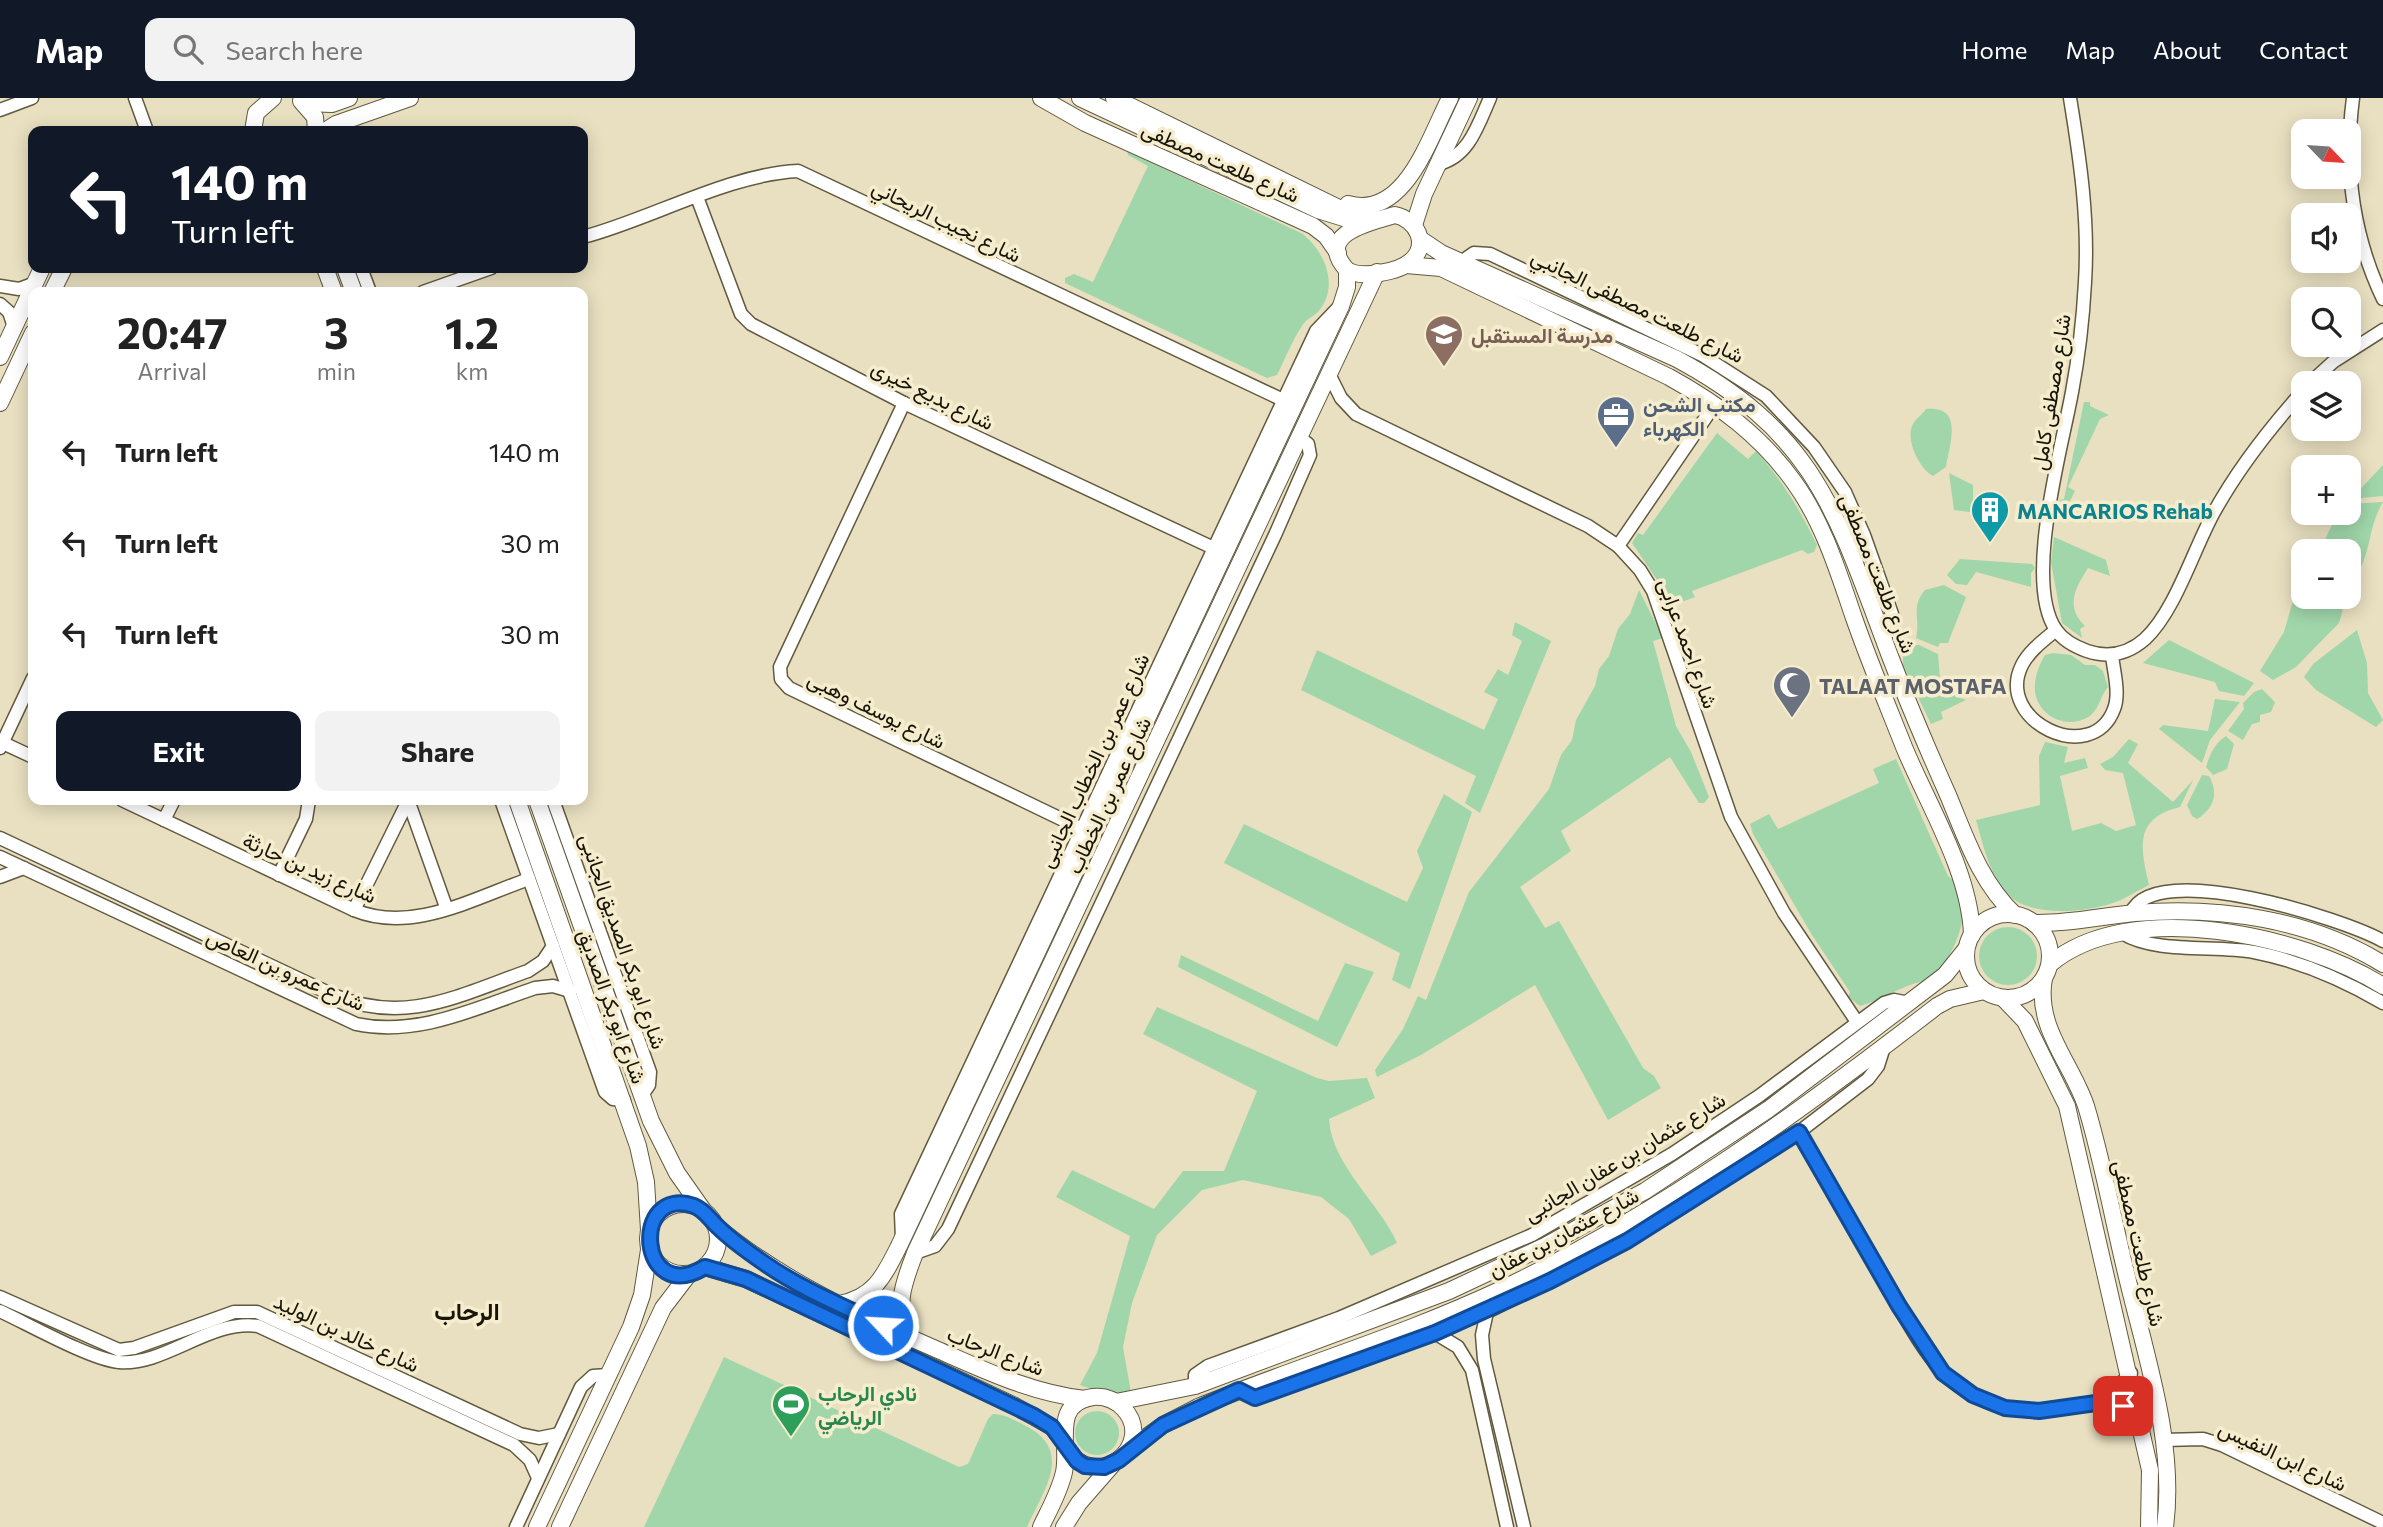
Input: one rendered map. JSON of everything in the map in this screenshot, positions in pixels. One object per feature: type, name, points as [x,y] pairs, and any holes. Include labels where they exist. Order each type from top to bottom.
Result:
[{"type":"street","points":[[0,110],[32,98]]},
{"type":"street","points":[[135,98],[145,126]]},
{"type":"street","points":[[257,114],[274,98]]},
{"type":"street","points":[[300,100],[332,104],[349,98]]},
{"type":"street","points":[[333,126],[410,98]]},
{"type":"street","name":"شارع طلعت مصطفى","points":[[1041,98],[1085,123],[1313,226],[1338,253]]},
{"type":"street","name":"شارع طلعت مصطفى","points":[[1080,98],[1318,210],[1363,224]]},
{"type":"street","points":[[1114,98],[1315,194],[1349,213],[1380,219]]},
{"type":"street","points":[[1315,194],[1359,206],[1377,205],[1393,197],[1405,184],[1450,98]]},
{"type":"street","points":[[1417,232],[1400,216],[1380,219],[1363,224],[1342,237],[1338,253],[1347,270],[1359,276],[1406,265],[1418,251],[1417,232],[1438,164],[1469,98]]},
{"type":"street","points":[[1438,164],[1454,159],[1465,149],[1490,98]]},
{"type":"street","name":"شارع مصطفى كامل","points":[[2056,630],[2044,589],[2044,543],[2077,366],[2085,279],[2085,208],[2070,98]]},
{"type":"street","points":[[2353,98],[2351,187],[2362,245],[2383,299]]},
{"type":"street","points":[[300,100],[315,117],[316,126]]},
{"type":"street","name":"شارع نجيب الريحاني","points":[[588,235],[774,173],[798,171],[1283,400]]},
{"type":"street","name":"شارع بديع خيرى","points":[[697,197],[741,314],[757,327],[904,403],[1220,551]]},
{"type":"street","name":"شارع طلعت مصطفى","points":[[1417,232],[1461,262],[1713,379],[1752,407],[1781,435],[1814,477],[1831,506],[1978,865],[1992,890],[2015,915]]},
{"type":"street","name":"شارع طلعت مصطفى الجانبي","points":[[1461,262],[1474,253],[1490,254],[1702,355],[1766,396],[1820,454],[1853,509],[1892,614],[1891,628],[1884,639]]},
{"type":"street","name":"شارع طلعت مصطفى","points":[[1406,265],[1441,268],[1669,377],[1715,404],[1768,449],[1795,482],[1815,516],[1905,749],[1969,899],[1969,942]]},
{"type":"street","name":"شارع عمر بن الخطاب","points":[[839,1304],[868,1295],[880,1284],[1125,766],[1220,551],[1341,306],[1347,287],[1347,270]]},
{"type":"street","name":"شارع عمر بن الخطاب","points":[[911,1338],[904,1326],[899,1303],[915,1253],[1377,272]]},
{"type":"street","points":[[33,287],[40,273]]},
{"type":"street","points":[[437,287],[477,273]]},
{"type":"street","points":[[0,286],[19,289],[35,283]]},
{"type":"street","points":[[0,357],[28,298]]},
{"type":"street","points":[[0,304],[9,312],[14,327]]},
{"type":"street","name":"شارع عمر بن الخطاب الجانبى","points":[[902,1239],[901,1214],[1082,829],[1220,551],[1283,400],[1316,331],[1341,306]]},
{"type":"street","points":[[1556,325],[1563,308]]},
{"type":"street","points":[[2323,371],[2383,330]]},
{"type":"street","points":[[0,404],[28,344]]},
{"type":"street","name":"شارع احمد عرابى","points":[[1329,374],[1341,398],[1356,414],[1588,526],[1618,547],[1645,578],[1659,605],[1731,817],[1784,913],[1857,1022]]},
{"type":"street","name":"شارع يوسف وهبى","points":[[904,403],[780,667],[781,679],[789,688],[871,729],[1082,829]]},
{"type":"street","points":[[1618,547],[1715,404]]},
{"type":"street","points":[[2112,656],[2117,698],[2115,709],[2103,726],[2094,733],[2081,736],[2055,733],[2043,728],[2024,710],[2018,698],[2018,675],[2029,655],[2056,630],[2081,649],[2112,656],[2145,639],[2157,624],[2252,449],[2291,405]]},
{"type":"street","points":[[915,1253],[935,1245],[948,1229],[1270,547],[1310,455],[1308,444],[1300,437]]},
{"type":"street","points":[[28,688],[1,745],[28,755]]},
{"type":"street","points":[[1125,766],[1141,774]]},
{"type":"street","name":"شارع زيد بن حارثة","points":[[132,805],[370,917],[402,920],[529,879]]},
{"type":"street","points":[[164,820],[172,805]]},
{"type":"street","points":[[279,875],[306,819],[308,805]]},
{"type":"street","points":[[354,910],[406,805]]},
{"type":"street","points":[[409,805],[446,907]]},
{"type":"street","points":[[503,805],[606,1091],[613,1099],[624,1100]]},
{"type":"street","name":"شارع ابو بكر الصديق","points":[[519,805],[624,1100],[645,1174],[649,1230]]},
{"type":"street","name":"شارع ابو بكر الصديق","points":[[539,805],[642,1096],[668,1159],[703,1210]]},
{"type":"street","name":"شارع ابو بكر الصديق الجانبى","points":[[555,805],[650,1072],[649,1085],[642,1096]]},
{"type":"street","name":"شارع عمرو بن العاص","points":[[0,838],[333,995],[368,1007],[387,1010],[425,1007],[528,971],[543,961],[553,946]]},
{"type":"street","name":"شارع عمرو بن العاص","points":[[0,857],[325,1011],[372,1027],[421,1026],[544,986],[570,991]]},
{"type":"street","points":[[0,877],[24,868]]},
{"type":"street","points":[[2131,913],[2134,906],[2146,896],[2221,894],[2281,903],[2323,915],[2383,942]]},
{"type":"street","points":[[125,916],[131,909],[132,900]]},
{"type":"street","points":[[146,926],[146,916],[153,910]]},
{"type":"street","points":[[2383,964],[2339,942],[2264,920],[2204,911],[2131,913],[2070,923],[2034,923],[2015,915],[1990,918],[1969,942],[1969,972],[1984,991],[2004,999],[2020,997],[2034,990],[2047,971],[2073,947],[2122,933],[2192,930],[2273,941],[2333,959],[2383,986]]},
{"type":"street","points":[[2034,923],[2048,941],[2047,971]]},
{"type":"street","points":[[2122,933],[2142,943],[2215,947],[2288,960],[2323,972],[2383,1003]]},
{"type":"street","name":"شارع عثمان بن عفان","points":[[1116,1402],[1195,1386],[1449,1291],[1545,1246],[1652,1187],[1769,1109],[1945,975],[1969,942]]},
{"type":"street","name":"شارع طلعت مصطفى","points":[[2047,971],[2043,1013],[2085,1105],[2163,1440],[2169,1485],[2165,1527]]},
{"type":"street","name":"شارع عثمان بن عفان","points":[[1128,1450],[1172,1420],[1239,1390],[1457,1309],[1538,1271],[1637,1218],[1806,1107],[1937,1006],[1950,999],[1984,991]]},
{"type":"street","name":"شارع طلعت مصطفى","points":[[2004,999],[2028,1027],[2067,1106],[2140,1419],[2152,1486],[2149,1527]]},
{"type":"street","name":"شارع عثمان بن عفان الجانبى","points":[[1195,1386],[1195,1375],[1208,1366],[1339,1318],[1531,1236],[1672,1154],[1759,1096],[1889,1001],[1909,1003]]},
{"type":"street","points":[[1239,1390],[1255,1398],[1435,1333],[1487,1312],[1627,1241],[1799,1132],[1868,1079],[1878,1066],[1884,1047]]},
{"type":"street","points":[[1799,1132],[1899,1306],[1943,1373],[1973,1395],[2005,1408],[2039,1411],[2103,1402],[2123,1406],[2140,1419]]},
{"type":"street","points":[[537,1527],[637,1312],[649,1250],[649,1230],[655,1218],[665,1209],[677,1205],[703,1210],[715,1225],[716,1252],[705,1267],[689,1274],[679,1274],[660,1266],[649,1250]]},
{"type":"street","name":"شارع الرحاب","points":[[715,1225],[780,1273],[911,1338],[1016,1384],[1085,1399]]},
{"type":"street","name":"شارع الرحاب","points":[[705,1267],[746,1279],[1015,1406],[1052,1427],[1064,1442]]},
{"type":"street","points":[[560,1527],[663,1308],[689,1274]]},
{"type":"street","points":[[1449,1291],[1457,1309]]},
{"type":"street","name":"شارع خالد بن الوليد","points":[[0,1297],[10,1311],[111,1349],[126,1350],[161,1345],[234,1312],[257,1312],[514,1445],[530,1460],[538,1478]]},
{"type":"street","points":[[1487,1312],[1482,1335],[1484,1359],[1524,1527]]},
{"type":"street","points":[[1435,1333],[1458,1348],[1472,1370],[1507,1527]]},
{"type":"street","points":[[2103,1402],[2131,1373]]},
{"type":"street","points":[[516,1527],[586,1381],[593,1376],[608,1375]]},
{"type":"street","name":"شارع خالد بن الوليد","points":[[408,1388],[529,1437],[559,1434]]},
{"type":"street","points":[[1041,1527],[1064,1474],[1062,1429],[1069,1411],[1085,1399],[1096,1397],[1116,1402],[1130,1418],[1133,1429],[1128,1450],[1079,1503],[1064,1527]]},
{"type":"street","name":"شارع ابن النفيس","points":[[2163,1440],[2193,1438],[2222,1445],[2383,1523]]},
{"type":"street","points":[[1064,1442],[1070,1455],[1085,1466],[1095,1468],[1114,1464]]},
{"type":"green space","points":[[1127,151],[1303,234],[1318,250],[1329,281],[1325,302],[1298,332],[1277,375],[1267,378],[1065,283],[1065,278],[1074,274],[1093,282],[1148,166],[1128,155]]},
{"type":"green space","points":[[2084,402],[2090,402],[2090,406],[2109,415],[2100,419],[2068,487],[2075,491],[2061,519],[2057,517],[2060,500],[2064,499]]},
{"type":"green space","points":[[1926,409],[1938,409],[1946,413],[1952,428],[1946,467],[1933,476],[1919,461],[1911,440],[1913,424]]},
{"type":"green space","points":[[1717,433],[1748,459],[1756,451],[1790,496],[1817,545],[1814,552],[1808,554],[1802,550],[1692,591],[1695,597],[1679,603],[1670,599],[1632,543],[1638,533],[1643,535]]},
{"type":"green space","points":[[2383,465],[2383,496],[2361,498],[2361,488]]},
{"type":"green space","points":[[1949,473],[1973,485],[1973,499],[2009,504],[2007,517],[1954,510]]},
{"type":"green space","points":[[2383,502],[2361,568],[2361,539],[2325,539],[2332,525],[2361,525],[2361,503]]},
{"type":"green space","points":[[2054,537],[2106,560],[2110,576],[2088,568],[2076,590],[2075,612],[2085,626],[2080,629],[2082,638],[2062,623],[2051,562]]},
{"type":"green space","points":[[1960,559],[2032,564],[2035,568],[2031,573],[2031,587],[1976,572],[1967,585],[1956,584],[1947,575]]},
{"type":"green space","points":[[1944,585],[1966,597],[1948,643],[1940,643],[1938,647],[1916,638],[1917,608],[1925,590]]},
{"type":"green space","points":[[1639,590],[1663,638],[1653,641],[1676,726],[1691,752],[1709,797],[1704,803],[1699,803],[1670,757],[1561,831],[1571,851],[1520,887],[1545,928],[1559,921],[1643,1068],[1654,1076],[1661,1088],[1608,1120],[1535,985],[1421,1055],[1377,1077],[1375,1070],[1403,1029],[1418,996],[1426,1000],[1469,892],[1549,789],[1561,755],[1572,740],[1576,720],[1595,686],[1599,669],[1609,656],[1618,629],[1630,614]]},
{"type":"green space","points":[[2291,608],[2342,609],[2339,623],[2296,667],[2273,680],[2260,671],[2284,632]]},
{"type":"green space","points":[[1515,622],[1551,641],[1480,813],[1465,803],[1476,776],[1301,690],[1317,650],[1484,730],[1498,699],[1484,692],[1498,669],[1508,675],[1522,641],[1512,635]]},
{"type":"green space","points":[[2357,630],[2367,663],[2368,693],[2383,720],[2376,727],[2316,690],[2304,677],[2313,664]]},
{"type":"green space","points":[[2169,640],[2254,683],[2244,696],[2219,691],[2215,682],[2143,663]]},
{"type":"green space","points":[[1903,645],[1919,645],[1938,654],[1941,690],[1966,700],[1941,712],[1943,719],[1931,724],[1903,666]]},
{"type":"green space","points":[[2045,655],[2071,655],[2085,665],[2095,665],[2103,671],[2108,687],[2094,712],[2083,720],[2065,722],[2057,719],[2042,709],[2038,701],[2035,692],[2037,673]]},
{"type":"green space","points":[[2262,689],[2275,702],[2271,712],[2260,715],[2260,722],[2252,724],[2243,740],[2228,731],[2244,709],[2243,703],[2254,692]]},
{"type":"green space","points":[[2215,699],[2240,702],[2210,740],[2202,763],[2159,729],[2163,725],[2208,731]]},
{"type":"green space","points":[[2226,736],[2234,744],[2227,769],[2213,775],[2206,767],[2215,746]]},
{"type":"green space","points":[[2129,739],[2138,744],[2128,763],[2173,802],[2193,780],[2180,807],[2154,818],[2148,826],[2143,847],[2149,885],[2115,902],[2084,910],[2039,909],[2013,899],[1994,874],[1976,820],[2040,805],[2039,756],[2045,742],[2068,747],[2064,763],[2085,758],[2088,768],[2060,776],[2072,831],[2101,823],[2116,831],[2136,825],[2123,773],[2105,770],[2100,764],[2113,757]]},
{"type":"green space","points":[[1896,759],[1948,876],[1957,886],[1963,913],[1955,943],[1940,969],[1931,978],[1860,1006],[1848,997],[1850,992],[1812,935],[1753,834],[1750,824],[1769,814],[1778,829],[1879,783],[1873,769]]},
{"type":"green space","points":[[2202,775],[2209,776],[2214,795],[2211,805],[2197,819],[2192,816],[2187,805]]},
{"type":"green space","points":[[1444,794],[1472,812],[1410,989],[1392,980],[1400,953],[1224,863],[1244,824],[1407,902],[1423,868],[1417,851]]},
{"type":"green space","points":[[2008,927],[2019,929],[2032,940],[2037,956],[2035,967],[2024,980],[2008,985],[1997,983],[1984,972],[1979,956],[1981,945],[1992,932]]},
{"type":"green space","points":[[1181,955],[1318,1021],[1345,963],[1374,972],[1337,1047],[1178,967]]},
{"type":"green space","points":[[1157,1007],[1317,1078],[1329,1081],[1367,1078],[1375,1098],[1329,1119],[1332,1136],[1347,1168],[1397,1243],[1371,1256],[1349,1219],[1321,1197],[1243,1180],[1202,1190],[1157,1235],[1132,1303],[1123,1347],[1133,1404],[1080,1385],[1097,1353],[1130,1236],[1056,1197],[1072,1170],[1154,1209],[1183,1171],[1224,1171],[1257,1091],[1143,1034]]},
{"type":"green space","name":"نادي الرحاب الرياضي","points":[[724,1357],[959,1467],[968,1464],[988,1419],[993,1414],[1005,1416],[1039,1435],[1048,1446],[1052,1458],[1047,1485],[1027,1527],[644,1527]]},
{"type":"green space","points":[[1097,1411],[1106,1412],[1113,1417],[1118,1424],[1118,1442],[1113,1449],[1106,1454],[1097,1455],[1088,1454],[1081,1449],[1076,1442],[1075,1433],[1076,1424],[1081,1417],[1088,1412]]},
{"type":"place","name":"مدرسة المستقبل","points":[[1444,368]]},
{"type":"place","name":"مكتب الشحن الكهرباء","points":[[1616,449]]},
{"type":"place","name":"MANCARIOS Rehab","points":[[1990,544]]},
{"type":"place","name":"TALAAT MOSTAFA","points":[[1792,719]]},
{"type":"place","name":"نادي الرحاب الرياضي","points":[[791,1438]]},
{"type":"district","name":"الرحاب","points":[[467,1310]]},
{"type":"route","points":[[883,1325],[780,1273],[727,1235],[703,1210],[691,1205],[677,1205],[665,1209],[655,1218],[649,1230],[649,1250],[660,1266],[669,1272],[689,1274],[705,1267],[746,1279],[1034,1416],[1052,1427],[1063,1438],[1070,1455],[1077,1461],[1095,1468],[1114,1464],[1144,1437],[1163,1425],[1239,1390],[1255,1398],[1487,1312],[1627,1241],[1799,1132],[1899,1306],[1943,1373],[1988,1403],[2021,1411],[2069,1409],[2103,1402],[2123,1406]]}]
